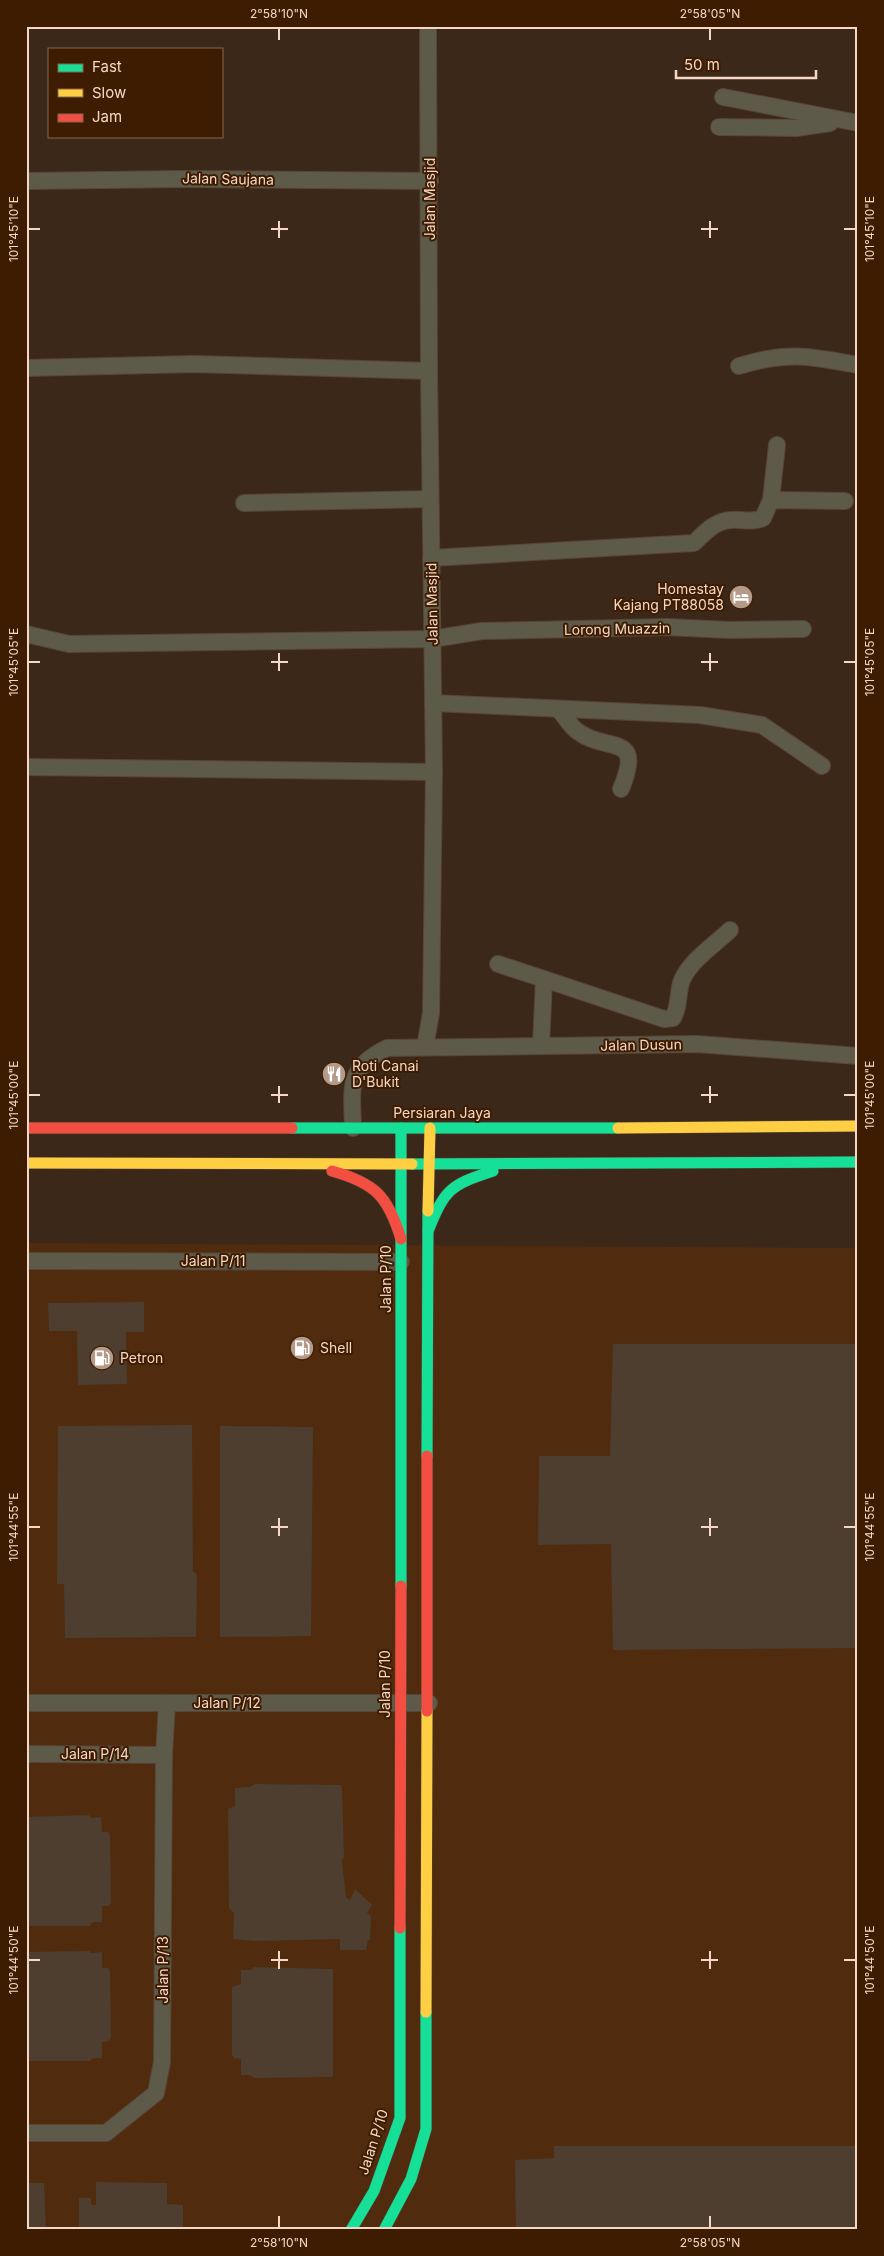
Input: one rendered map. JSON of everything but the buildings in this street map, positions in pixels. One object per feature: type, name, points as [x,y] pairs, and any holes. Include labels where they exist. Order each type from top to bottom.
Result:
[{"type":"street","name":"Jalan Masjid","points":[[424,1047],[431,1013],[434,772],[430,498],[428,26]]},
{"type":"street","points":[[723,97],[850,122]]},
{"type":"street","points":[[719,127],[796,128],[850,122]]},
{"type":"street","name":"Jalan Saujana","points":[[26,181],[182,179],[430,181]]},
{"type":"street","points":[[739,366],[765,358],[792,355],[858,365]]},
{"type":"street","points":[[26,368],[194,364],[429,371]]},
{"type":"street","points":[[431,558],[694,543],[719,522],[731,520],[754,522],[763,518],[771,500],[777,445]]},
{"type":"street","points":[[244,504],[430,498]]},
{"type":"street","points":[[771,500],[845,501]]},
{"type":"street","name":"Lorong Muazzin","points":[[26,634],[69,644],[432,639],[482,631],[667,627],[729,630],[803,629]]},
{"type":"street","points":[[433,703],[700,715],[762,725],[822,766]]},
{"type":"street","points":[[559,710],[577,731],[595,740],[622,747],[630,757],[630,769],[621,789]]},
{"type":"street","points":[[26,768],[434,772]]},
{"type":"street","points":[[498,964],[664,1019],[673,1018],[678,1009],[681,983],[685,975],[730,930]]},
{"type":"street","points":[[541,1046],[544,979]]},
{"type":"street","name":"Jalan Dusun","points":[[424,1047],[697,1044],[858,1056]]},
{"type":"street","points":[[353,1128],[353,1082],[358,1068],[372,1055],[387,1048],[424,1047]]},
{"type":"street","name":"Persiaran Jaya","points":[[26,1128],[858,1126]]},
{"type":"street","name":"Jalan P/10","points":[[351,2230],[357,2222],[380,2173],[400,2118],[401,1128]]},
{"type":"street","points":[[384,2230],[411,2180],[426,2129],[429,1703],[428,1231],[430,1128]]},
{"type":"street","points":[[26,1162],[301,1164],[858,1162]]},
{"type":"street","points":[[301,1164],[358,1178],[375,1188],[390,1205],[401,1239]]},
{"type":"street","points":[[428,1231],[441,1200],[448,1189],[457,1182],[514,1164]]},
{"type":"street","name":"Jalan P/11","points":[[26,1261],[401,1262]]},
{"type":"street","name":"Jalan P/12","points":[[26,1703],[429,1703]]},
{"type":"street","name":"Jalan P/13","points":[[26,2133],[106,2133],[156,2094],[162,2062],[164,1755],[167,1703]]},
{"type":"street","name":"Jalan P/14","points":[[26,1754],[164,1755]]},
{"type":"shaded area","points":[[26,1243],[858,1248],[858,2230],[26,2230]]},
{"type":"traffic: fast","points":[[292,1128],[618,1128]]},
{"type":"traffic: fast","points":[[401,1128],[401,1586]]},
{"type":"traffic: fast","points":[[412,1164],[858,1162]]},
{"type":"traffic: fast","points":[[428,1231],[439,1206],[451,1190],[467,1180],[493,1171]]},
{"type":"traffic: fast","points":[[427,1456],[428,1211]]},
{"type":"traffic: fast","points":[[351,2230],[374,2191],[400,2118],[400,1928]]},
{"type":"traffic: fast","points":[[384,2230],[411,2179],[426,2129],[426,2012]]},
{"type":"traffic: slow","points":[[618,1128],[858,1126]]},
{"type":"traffic: slow","points":[[428,1211],[430,1128]]},
{"type":"traffic: slow","points":[[26,1163],[412,1164]]},
{"type":"traffic: slow","points":[[426,2012],[427,1711]]},
{"type":"traffic: jam","points":[[26,1128],[292,1128]]},
{"type":"traffic: jam","points":[[332,1171],[359,1181],[378,1193],[391,1212],[401,1239]]},
{"type":"traffic: jam","points":[[427,1456],[427,1711]]},
{"type":"traffic: jam","points":[[400,1928],[401,1586]]},
{"type":"place","name":"Homestay Kajang PT88058","points":[[741,597]]},
{"type":"place","name":"Roti Canai D'Bukit","points":[[334,1074]]},
{"type":"place","name":"Shell","points":[[302,1348]]},
{"type":"place","name":"Petron","points":[[102,1358]]}]
